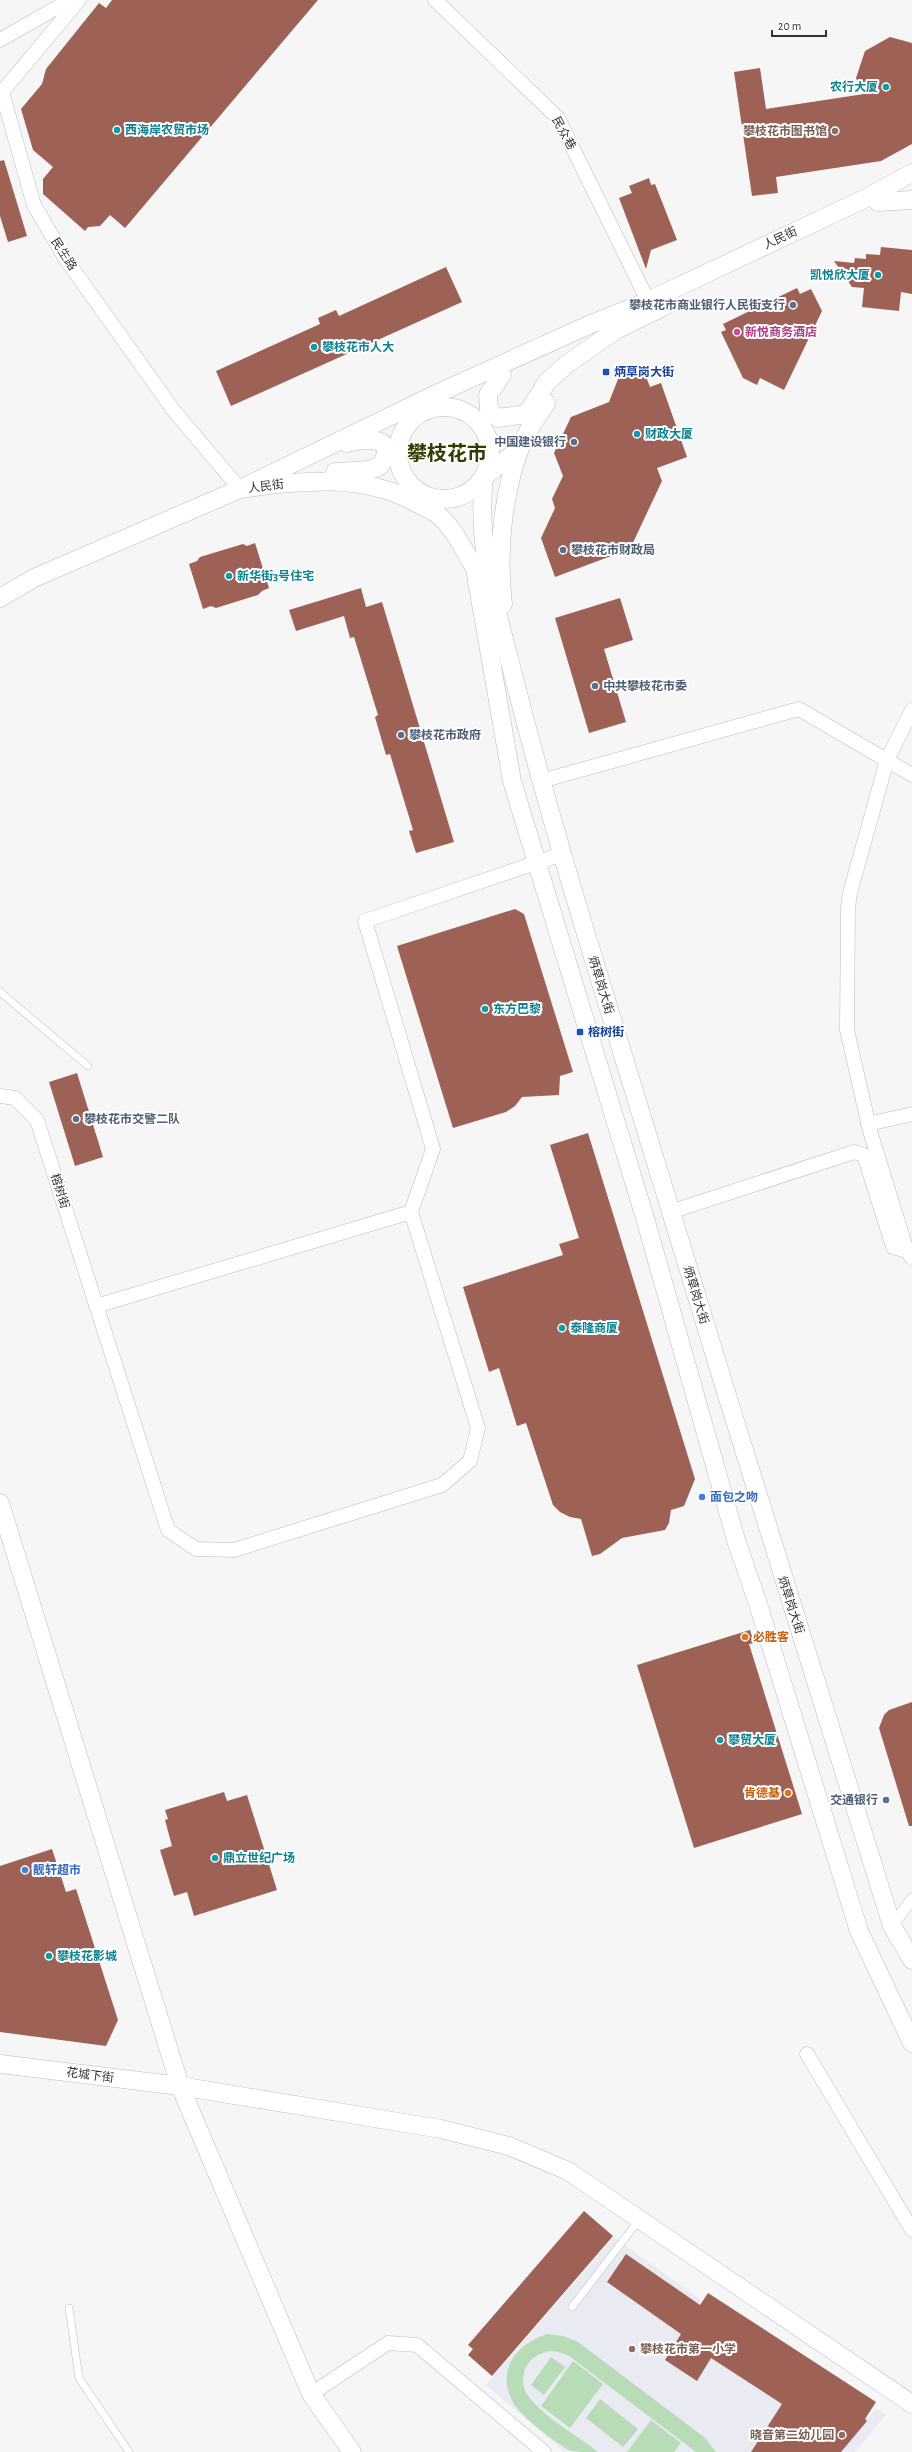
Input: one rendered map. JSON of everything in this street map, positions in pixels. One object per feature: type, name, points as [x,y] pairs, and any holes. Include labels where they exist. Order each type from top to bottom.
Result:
[{"type":"street","points":[[0,40],[70,0]]},
{"type":"street","name":"民生路","points":[[79,0],[2,92],[34,205],[65,258],[174,411],[240,489]]},
{"type":"street","name":"民众巷","points":[[435,0],[558,118],[648,307]]},
{"type":"street","name":"人民街","points":[[648,307],[864,199],[912,173]]},
{"type":"street","name":"人民街","points":[[648,307],[912,186]]},
{"type":"street","points":[[878,202],[912,200]]},
{"type":"street","points":[[502,375],[488,395],[489,410],[498,418],[527,414],[547,382],[567,364],[590,350],[648,307]]},
{"type":"street","points":[[648,307],[593,334],[424,411],[408,424],[399,444],[398,458],[402,471],[458,539],[475,569],[512,781],[645,1218],[736,1540],[758,1604],[860,1931],[912,2043]]},
{"type":"street","points":[[301,459],[443,391],[592,324],[648,307]]},
{"type":"street","points":[[510,661],[502,600],[501,556],[509,484],[519,449],[550,397],[590,350]]},
{"type":"street","points":[[301,459],[438,406],[453,406],[466,411],[478,420],[487,433],[491,448],[490,463],[484,477],[480,507],[484,559],[510,661]]},
{"type":"street","points":[[283,483],[324,473],[369,470],[380,466],[386,457],[386,449],[382,443],[374,439],[365,438],[335,446]]},
{"type":"street","points":[[415,488],[432,498],[446,499],[460,497],[474,489],[484,477],[519,449]]},
{"type":"street","name":"人民街","points":[[240,489],[301,459]]},
{"type":"street","name":"人民街","points":[[240,489],[283,483],[312,481],[356,482],[415,488]]},
{"type":"street","points":[[356,482],[406,497],[437,514]]},
{"type":"street","points":[[0,598],[34,578],[240,489]]},
{"type":"street","name":"炳草岗大街","points":[[510,661],[541,781],[562,854],[767,1530],[892,1926],[912,1960]]},
{"type":"street","points":[[541,781],[799,709],[912,775]]},
{"type":"street","points":[[909,1254],[868,1124],[848,1030],[848,908],[887,760],[912,710]]},
{"type":"street","points":[[96,1306],[411,1212],[433,1149],[365,921],[562,854]]},
{"type":"street","name":"榕树街","points":[[0,1096],[15,1098],[38,1120],[168,1530],[196,1549],[234,1550],[442,1485],[470,1461],[478,1428],[411,1212]]},
{"type":"street","points":[[868,1124],[912,1114]]},
{"type":"street","points":[[670,1212],[854,1152],[864,1155],[893,1247],[909,1254]]},
{"type":"street","points":[[0,1503],[180,2086],[311,2394],[352,2452]]},
{"type":"street","points":[[892,1926],[912,1899]]},
{"type":"street","points":[[807,2054],[912,2230]]},
{"type":"street","name":"花城下街","points":[[0,2064],[180,2086],[441,2129],[509,2146],[568,2171],[912,2404]]},
{"type":"street","points":[[311,2394],[388,2344],[417,2345],[544,2452]]},
{"type":"lane","points":[[0,992],[88,1066]]},
{"type":"lane","points":[[572,2307],[640,2219]]},
{"type":"lane","points":[[69,2308],[79,2378],[129,2452]]},
{"type":"shaded area","name":"攀枝花市第一小学","points":[[614,2237],[701,2300],[692,2314],[822,2389],[868,2418],[876,2408],[886,2415],[855,2452],[564,2452],[486,2385]]},
{"type":"green space","points":[[548,2334],[563,2336],[578,2342],[704,2437],[716,2452],[696,2452],[569,2356],[560,2352],[552,2351],[539,2354],[527,2365],[523,2376],[526,2392],[543,2412],[598,2452],[571,2451],[565,2448],[540,2430],[518,2409],[509,2392],[507,2381],[508,2370],[518,2352],[536,2339]]},
{"type":"green space","points":[[551,2357],[565,2367],[544,2395],[531,2385]]},
{"type":"green space","points":[[573,2361],[603,2384],[570,2428],[541,2406]]},
{"type":"green space","points":[[600,2399],[638,2429],[623,2447],[586,2418]]},
{"type":"green space","points":[[651,2420],[681,2443],[674,2452],[627,2452]]},
{"type":"building","name":"西海岸农贸市场","points":[[112,0],[318,0],[125,228],[110,215],[100,226],[88,227],[85,231],[43,194],[43,179],[53,167],[33,150],[21,109],[42,84],[46,69],[99,3],[106,8]]},
{"type":"building","points":[[890,37],[912,43],[912,144],[881,161],[776,177],[778,193],[752,196],[734,72],[760,68],[766,109],[864,94],[856,78],[865,51]]},
{"type":"building","points":[[4,160],[27,236],[8,242],[0,216],[0,161]]},
{"type":"building","points":[[649,178],[651,185],[655,184],[677,240],[651,250],[646,269],[619,198],[632,193],[629,186]]},
{"type":"building","name":"凯悦欣大厦","points":[[881,247],[912,250],[912,294],[901,292],[899,311],[862,307],[864,288],[852,287],[834,261],[854,263],[855,258],[866,259],[866,254],[880,255]]},
{"type":"building","name":"攀枝花市人大","points":[[446,267],[462,302],[231,406],[216,371],[320,324],[318,318],[336,310],[339,316]]},
{"type":"building","points":[[797,288],[800,294],[811,289],[822,311],[784,390],[760,378],[757,385],[743,378],[721,332],[726,330],[723,324]]},
{"type":"building","points":[[642,366],[650,387],[661,383],[687,457],[657,468],[662,481],[630,549],[555,577],[541,538],[555,508],[552,499],[563,476],[554,453],[571,417],[609,402],[620,374]]},
{"type":"building","name":"新华街3号住宅","points":[[255,543],[269,588],[262,591],[258,595],[216,608],[211,606],[203,609],[189,564],[197,561],[200,557],[243,544],[247,546]]},
{"type":"building","name":"攀枝花市政府","points":[[361,588],[366,607],[382,602],[454,842],[416,853],[409,831],[413,830],[390,754],[386,755],[375,717],[378,715],[354,637],[350,638],[344,616],[296,631],[289,610]]},
{"type":"building","name":"中共攀枝花市委","points":[[620,598],[633,640],[604,649],[626,722],[589,733],[555,618]]},
{"type":"building","name":"东方巴黎","points":[[515,909],[524,914],[573,1072],[560,1076],[559,1095],[522,1097],[515,1106],[506,1112],[453,1128],[397,946]]},
{"type":"building","name":"攀枝花市交警二队","points":[[77,1073],[103,1157],[75,1166],[49,1082]]},
{"type":"building","name":"泰隆商厦","points":[[588,1133],[695,1479],[684,1506],[671,1510],[669,1523],[665,1530],[622,1538],[600,1554],[592,1556],[581,1519],[570,1517],[560,1512],[553,1505],[526,1423],[517,1426],[499,1368],[489,1372],[463,1287],[563,1255],[559,1244],[579,1238],[550,1145]]},
{"type":"building","name":"攀贸大厦","points":[[750,1630],[754,1643],[749,1644],[802,1814],[694,1848],[637,1665]]},
{"type":"building","points":[[912,1702],[912,1826],[909,1826],[879,1728],[884,1715],[889,1710]]},
{"type":"building","name":"鼎立世纪广场","points":[[224,1792],[227,1801],[247,1795],[277,1890],[194,1916],[187,1892],[174,1896],[160,1850],[172,1846],[165,1820],[168,1819],[165,1810]]},
{"type":"building","name":"攀枝花影城","points":[[52,1849],[66,1892],[76,1889],[118,2020],[106,2046],[0,2032],[0,1866]]},
{"type":"building","points":[[584,2211],[613,2236],[492,2376],[468,2355],[473,2349],[468,2345]]},
{"type":"building","points":[[626,2254],[700,2305],[708,2293],[876,2402],[865,2419],[867,2421],[841,2452],[751,2452],[782,2404],[711,2358],[697,2381],[665,2360],[681,2334],[607,2282]]},
{"type":"place","name":"农行大厦","points":[[886,87]]},
{"type":"place","name":"西海岸农贸市场","points":[[117,130]]},
{"type":"place","name":"攀枝花市图书馆","points":[[835,131]]},
{"type":"place","name":"凯悦欣大厦","points":[[878,275]]},
{"type":"place","name":"攀枝花市商业银行人民街支行","points":[[793,305]]},
{"type":"place","name":"新悦商务酒店","points":[[737,332]]},
{"type":"place","name":"攀枝花市人大","points":[[314,347]]},
{"type":"place","name":"炳草岗大街","points":[[606,372]]},
{"type":"place","name":"财政大厦","points":[[637,434]]},
{"type":"place","name":"中国建设银行","points":[[574,442]]},
{"type":"place","name":"攀枝花市财政局","points":[[563,550]]},
{"type":"place","name":"新华街3号住宅","points":[[229,576]]},
{"type":"place","name":"中共攀枝花市委","points":[[595,686]]},
{"type":"place","name":"攀枝花市政府","points":[[401,735]]},
{"type":"place","name":"东方巴黎","points":[[485,1009]]},
{"type":"place","name":"榕树街","points":[[580,1032]]},
{"type":"place","name":"攀枝花市交警二队","points":[[76,1119]]},
{"type":"place","name":"泰隆商厦","points":[[562,1328]]},
{"type":"place","name":"面包之吻","points":[[702,1497]]},
{"type":"place","name":"必胜客","points":[[745,1637]]},
{"type":"place","name":"攀贸大厦","points":[[720,1740]]},
{"type":"place","name":"肯德基","points":[[788,1793]]},
{"type":"place","name":"交通银行","points":[[886,1800]]},
{"type":"place","name":"鼎立世纪广场","points":[[215,1858]]},
{"type":"place","name":"靓轩超市","points":[[25,1870]]},
{"type":"place","name":"攀枝花影城","points":[[49,1956]]},
{"type":"place","name":"攀枝花市第一小学","points":[[632,2349]]},
{"type":"place","name":"晓音第二幼儿园","points":[[842,2435]]},
{"type":"district","name":"攀枝花市","points":[[447,453]]}]
